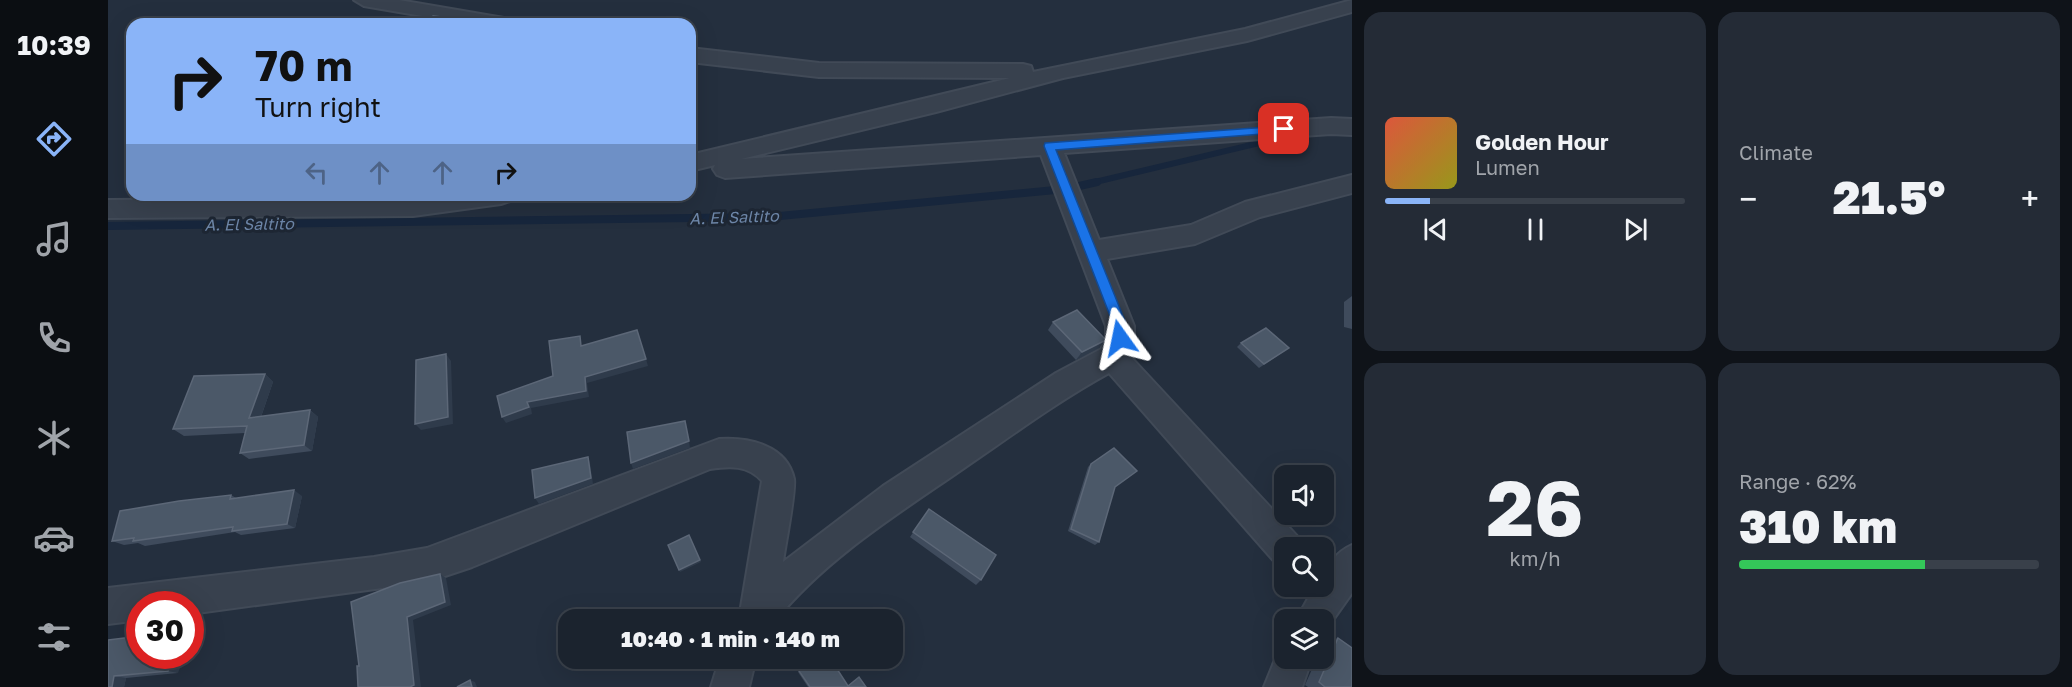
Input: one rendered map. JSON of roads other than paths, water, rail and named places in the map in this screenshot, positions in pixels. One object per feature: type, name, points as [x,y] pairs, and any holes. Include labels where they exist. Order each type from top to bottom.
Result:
[{"type":"street","points":[[364,0],[469,18]]},
{"type":"street","points":[[1247,35],[1334,0]]},
{"type":"street","points":[[696,163],[936,105],[1062,71],[1247,35],[1352,6]]},
{"type":"street","points":[[696,56],[819,70],[1062,71]]},
{"type":"street","points":[[696,172],[1352,127]]},
{"type":"street","points":[[762,609],[780,587],[835,541],[894,497],[1066,382],[1112,357],[1120,338],[1120,326],[1049,146]]},
{"type":"street","points":[[1091,252],[1195,234],[1254,209],[1352,184]]},
{"type":"street","points":[[108,209],[412,207],[456,201]]},
{"type":"street","points":[[1112,357],[1275,537]]},
{"type":"street","points":[[108,606],[374,574],[427,565],[472,550],[709,454],[725,451],[770,464],[778,480],[757,609]]},
{"type":"street","points":[[1320,600],[1352,562]]},
{"type":"street","points":[[730,687],[735,669]]},
{"type":"street","points":[[1284,687],[1290,669]]},
{"type":"waterway","name":"A. El Saltito","points":[[1091,183],[1293,135]]},
{"type":"waterway","name":"A. El Saltito","points":[[108,226],[769,217],[1066,189],[1097,182]]}]
